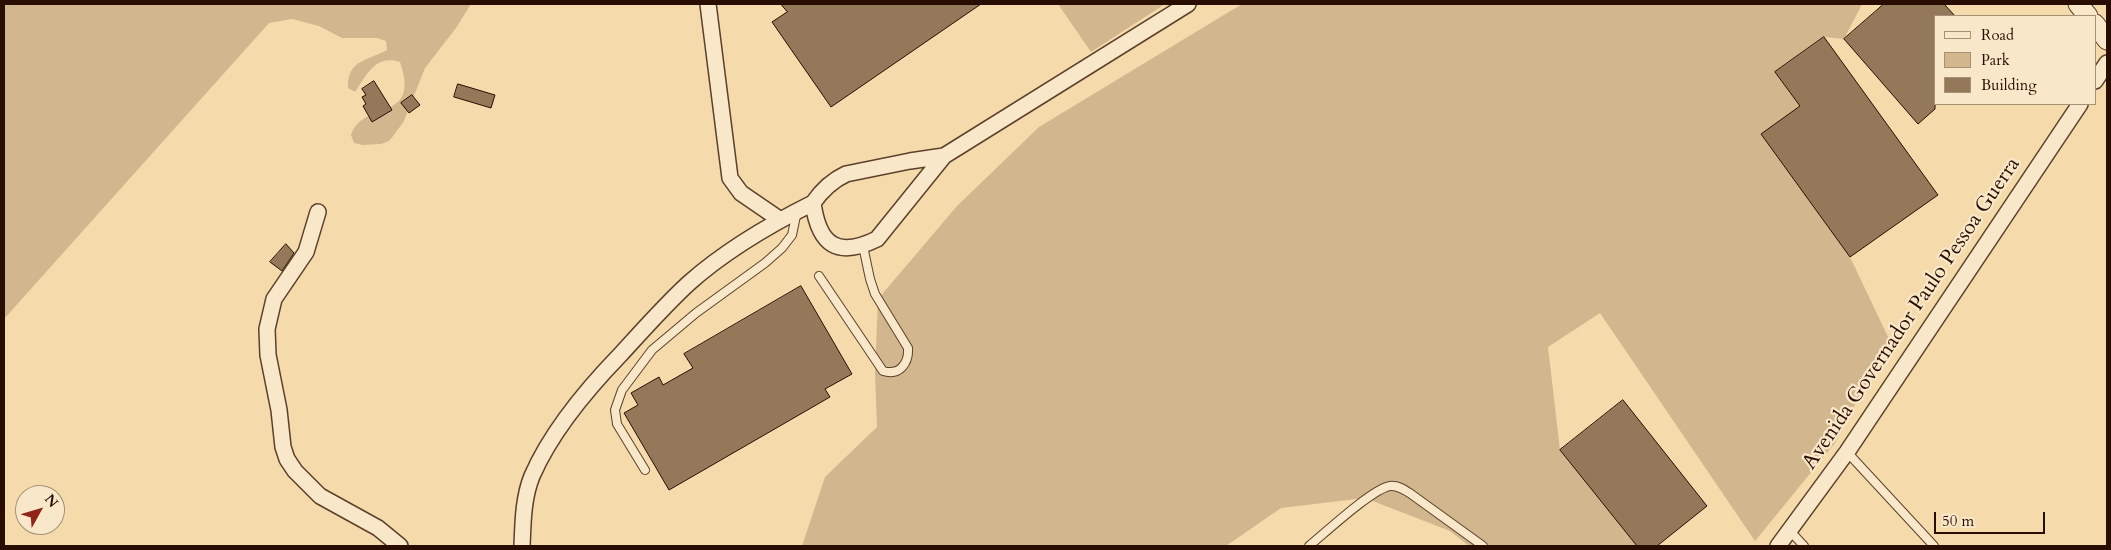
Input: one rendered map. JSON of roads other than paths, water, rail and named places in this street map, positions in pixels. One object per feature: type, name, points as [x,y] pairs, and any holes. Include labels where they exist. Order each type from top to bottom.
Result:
[{"type":"street","points":[[708,4],[730,178],[741,193],[779,220]]},
{"type":"street","points":[[813,203],[815,223],[823,237],[833,244],[848,250],[877,240],[944,156],[1188,4]]},
{"type":"street","points":[[2078,4],[2087,15]]},
{"type":"street","points":[[2096,25],[2107,40]]},
{"type":"street","points":[[2096,80],[2107,63]]},
{"type":"street","name":"Avenida Governador Paulo Pessoa Guerra","points":[[1778,546],[1847,452],[2079,105]]},
{"type":"street","points":[[522,546],[525,501],[532,477],[544,452],[583,396],[690,283],[726,254],[779,220],[813,203],[830,183],[846,174],[944,156]]},
{"type":"street","points":[[318,212],[306,252],[274,299],[267,329],[268,355],[279,410],[283,447],[287,459],[295,471],[320,496],[378,528],[400,546]]},
{"type":"lane","points":[[645,470],[617,424],[615,410],[622,390],[652,350],[696,313],[765,263],[782,248],[792,236],[797,211]]},
{"type":"lane","points":[[819,276],[884,371],[900,369],[906,365],[909,357],[908,348],[875,294],[863,246]]},
{"type":"lane","points":[[1847,452],[1934,546]]},
{"type":"lane","points":[[1309,546],[1375,493],[1390,486],[1402,488],[1483,546]]},
{"type":"lane","points":[[1790,531],[1804,546]]}]
